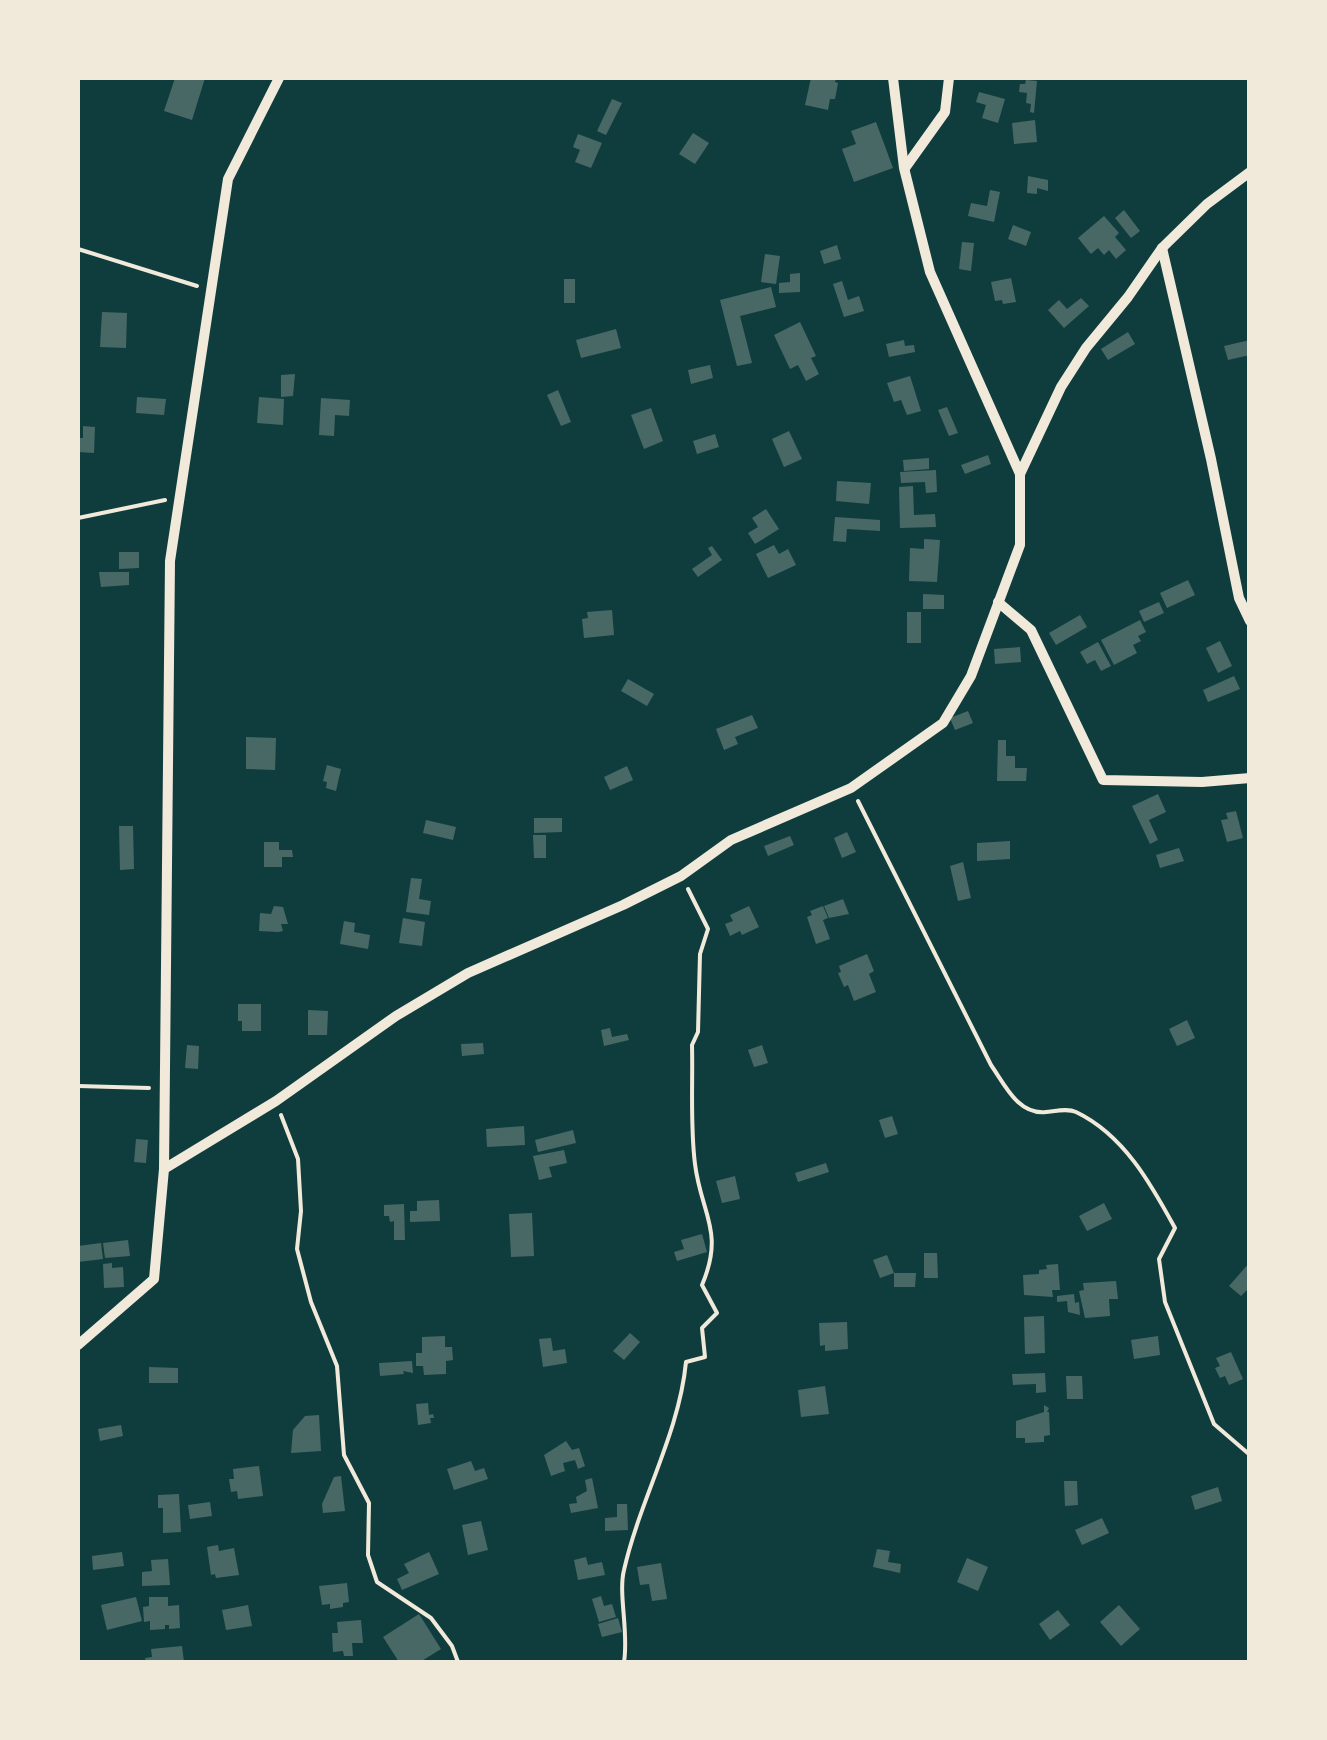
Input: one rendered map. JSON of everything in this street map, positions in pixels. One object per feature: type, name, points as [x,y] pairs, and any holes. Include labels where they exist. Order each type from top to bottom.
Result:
[{"type":"street","points":[[78,1345],[154,1280],[164,1169],[170,561],[228,179],[280,78]]},
{"type":"street","points":[[164,1169],[276,1101],[396,1016],[468,973],[682,876],[731,840],[851,788],[942,724],[971,676],[1020,545],[1020,474],[930,272],[904,168],[893,78]]},
{"type":"street","points":[[904,168],[945,112],[949,78]]},
{"type":"street","points":[[1020,474],[1061,386],[1162,248],[1206,204],[1250,172]]},
{"type":"street","points":[[1162,248],[1239,598],[1250,620]]},
{"type":"street","points":[[998,602],[1031,630],[1103,780],[1202,782],[1250,778]]},
{"type":"path","points":[[78,248],[211,291]]},
{"type":"path","points":[[78,518],[180,498]]},
{"type":"path","points":[[851,788],[991,1065],[1016,1102],[1038,1113],[1072,1110],[1106,1131],[1148,1178],[1175,1228],[1159,1260],[1165,1302],[1214,1424],[1250,1454]]},
{"type":"path","points":[[624,1662],[628,1638],[622,1574],[666,1446],[686,1362],[705,1357],[702,1328],[717,1313],[702,1285],[713,1259],[710,1219],[694,1165],[692,1046],[698,1032],[700,954],[708,929],[682,876]]},
{"type":"path","points":[[78,1086],[164,1088]]},
{"type":"path","points":[[276,1101],[298,1159],[301,1211],[297,1249],[311,1302],[337,1366],[344,1455],[369,1502],[368,1556],[377,1582],[386,1592],[400,1595],[431,1618],[452,1646],[458,1662]]},
{"type":"building","points":[[175,78],[205,78],[192,120],[164,111]]},
{"type":"building","points":[[811,78],[836,78],[835,99],[830,99],[828,110],[805,105]]},
{"type":"building","points":[[1037,81],[1034,113],[1030,112],[1031,104],[1026,103],[1027,93],[1019,92],[1020,84]]},
{"type":"building","points":[[979,92],[1005,99],[998,123],[982,118],[986,105],[976,102]]},
{"type":"building","points":[[612,99],[622,103],[606,135],[597,131]]},
{"type":"building","points":[[1035,120],[1037,142],[1014,144],[1012,123]]},
{"type":"building","points":[[876,122],[893,168],[854,182],[842,149],[856,144],[851,131]]},
{"type":"building","points":[[693,133],[709,143],[695,164],[679,154]]},
{"type":"building","points":[[578,134],[602,143],[591,168],[575,162],[580,150],[573,147]]},
{"type":"building","points":[[1028,176],[1048,180],[1048,191],[1037,188],[1037,194],[1027,193]]},
{"type":"building","points":[[990,190],[1000,192],[994,222],[968,216],[971,203],[987,206]]},
{"type":"building","points":[[1124,210],[1140,231],[1131,238],[1115,218]]},
{"type":"building","points":[[1104,216],[1119,233],[1115,237],[1126,250],[1116,259],[1109,250],[1104,255],[1098,248],[1091,254],[1078,238]]},
{"type":"building","points":[[1013,225],[1031,232],[1026,246],[1008,239]]},
{"type":"building","points":[[962,242],[974,243],[971,271],[959,269]]},
{"type":"building","points":[[837,245],[841,259],[824,264],[820,251]]},
{"type":"building","points":[[765,254],[780,256],[776,284],[761,282]]},
{"type":"building","points":[[800,273],[800,292],[779,293],[779,283],[790,282],[790,274]]},
{"type":"building","points":[[1011,278],[1016,302],[995,301],[991,282]]},
{"type":"building","points":[[564,279],[575,279],[575,303],[564,303]]},
{"type":"building","points":[[842,281],[848,300],[859,296],[864,311],[844,317],[833,284]]},
{"type":"building","points":[[771,287],[776,307],[740,316],[752,363],[737,366],[720,300]]},
{"type":"building","points":[[1081,298],[1089,306],[1064,328],[1048,310],[1059,300],[1067,309]]},
{"type":"building","points":[[102,312],[127,313],[126,348],[100,347]]},
{"type":"building","points":[[800,322],[816,356],[811,358],[819,374],[806,381],[798,365],[790,369],[774,335]]},
{"type":"building","points":[[616,329],[621,348],[581,358],[576,340]]},
{"type":"building","points":[[1128,332],[1135,344],[1108,360],[1101,349]]},
{"type":"building","points":[[904,340],[905,346],[914,345],[915,352],[889,357],[886,344]]},
{"type":"building","points":[[1250,340],[1250,355],[1228,360],[1224,346]]},
{"type":"building","points":[[710,365],[713,378],[691,384],[688,370]]},
{"type":"building","points":[[295,374],[293,396],[281,397],[281,375]]},
{"type":"building","points":[[910,376],[921,411],[907,415],[901,400],[894,402],[887,383]]},
{"type":"building","points":[[558,390],[571,422],[561,426],[547,395]]},
{"type":"building","points":[[137,397],[166,399],[164,415],[136,413]]},
{"type":"building","points":[[259,397],[284,399],[283,425],[257,423]]},
{"type":"building","points":[[321,398],[350,400],[349,416],[335,415],[334,436],[319,435]]},
{"type":"building","points":[[947,407],[958,433],[949,436],[938,410]]},
{"type":"building","points":[[651,408],[663,441],[644,449],[631,415]]},
{"type":"building","points":[[83,426],[95,427],[94,453],[78,452]]},
{"type":"building","points":[[789,431],[802,459],[784,467],[772,439]]},
{"type":"building","points":[[715,434],[719,447],[697,454],[693,441]]},
{"type":"building","points":[[988,455],[991,464],[965,474],[961,465]]},
{"type":"building","points":[[929,458],[929,469],[904,471],[903,460]]},
{"type":"building","points":[[936,470],[937,492],[926,493],[925,482],[901,483],[900,472]]},
{"type":"building","points":[[837,481],[871,483],[869,504],[836,501]]},
{"type":"building","points":[[913,486],[914,515],[935,514],[936,527],[900,528],[899,487]]},
{"type":"building","points":[[766,509],[779,529],[755,544],[748,533],[758,527],[752,518]]},
{"type":"building","points":[[835,517],[880,520],[880,531],[847,529],[846,542],[833,541]]},
{"type":"building","points":[[924,539],[940,540],[937,582],[909,581],[910,548],[924,549]]},
{"type":"building","points":[[774,545],[779,554],[788,549],[796,565],[768,578],[756,554]]},
{"type":"building","points":[[712,546],[722,560],[698,577],[692,569],[712,555],[708,548]]},
{"type":"building","points":[[119,552],[139,552],[139,568],[119,569]]},
{"type":"building","points":[[99,572],[129,572],[129,585],[101,587]]},
{"type":"building","points":[[1188,580],[1195,595],[1167,608],[1160,593]]},
{"type":"building","points":[[923,594],[944,595],[944,609],[923,609]]},
{"type":"building","points":[[1159,602],[1164,613],[1144,622],[1139,611]]},
{"type":"building","points":[[612,610],[614,635],[584,638],[582,619],[588,618],[587,612]]},
{"type":"building","points":[[907,612],[921,612],[921,643],[907,643]]},
{"type":"building","points":[[1080,615],[1087,627],[1056,645],[1049,633]]},
{"type":"building","points":[[1140,620],[1146,632],[1133,645],[1137,653],[1114,665],[1101,640]]},
{"type":"building","points":[[1220,641],[1232,666],[1218,673],[1206,648]]},
{"type":"building","points":[[1098,642],[1111,666],[1101,671],[1095,660],[1087,664],[1080,652]]},
{"type":"building","points":[[1020,647],[1021,662],[995,664],[994,649]]},
{"type":"building","points":[[1234,676],[1240,689],[1208,702],[1203,690]]},
{"type":"building","points":[[628,679],[654,694],[647,706],[621,691]]},
{"type":"building","points":[[968,711],[973,723],[955,730],[950,718]]},
{"type":"building","points":[[752,715],[758,728],[735,737],[738,744],[724,750],[716,729]]},
{"type":"building","points":[[246,737],[276,738],[275,770],[246,769]]},
{"type":"building","points":[[998,740],[1006,740],[1006,756],[1015,756],[1015,768],[1027,768],[1026,781],[997,781]]},
{"type":"building","points":[[327,765],[341,769],[336,791],[326,788],[327,782],[323,781]]},
{"type":"building","points":[[627,766],[633,780],[610,790],[604,777]]},
{"type":"building","points":[[1158,794],[1166,812],[1149,820],[1158,840],[1150,844],[1132,806]]},
{"type":"building","points":[[1236,811],[1243,838],[1227,842],[1221,820],[1228,819],[1226,813]]},
{"type":"building","points":[[534,818],[562,818],[562,832],[534,833]]},
{"type":"building","points":[[426,820],[456,827],[453,840],[423,833]]},
{"type":"building","points":[[119,826],[133,826],[134,869],[120,870]]},
{"type":"building","points":[[847,832],[856,852],[842,858],[834,838]]},
{"type":"building","points":[[533,835],[546,835],[546,858],[534,858]]},
{"type":"building","points":[[790,836],[794,845],[768,856],[764,846]]},
{"type":"building","points":[[1010,841],[1010,859],[977,861],[977,843]]},
{"type":"building","points":[[264,842],[279,842],[279,850],[292,850],[293,857],[282,857],[282,867],[264,867]]},
{"type":"building","points":[[1179,848],[1184,861],[1160,868],[1156,855]]},
{"type":"building","points":[[963,862],[971,898],[958,901],[950,866]]},
{"type":"building","points":[[411,878],[422,879],[419,899],[431,901],[429,915],[406,912]]},
{"type":"building","points":[[843,899],[849,914],[829,918],[824,906]]},
{"type":"building","points":[[274,906],[283,907],[288,924],[281,924],[283,931],[259,931],[260,913],[271,914]]},
{"type":"building","points":[[749,906],[759,927],[730,936],[725,924],[733,921],[730,915]]},
{"type":"building","points":[[823,906],[830,939],[816,944],[807,917],[812,915],[810,911]]},
{"type":"building","points":[[403,918],[425,922],[422,946],[399,943]]},
{"type":"building","points":[[344,921],[355,923],[354,932],[370,935],[368,949],[340,944]]},
{"type":"building","points":[[867,954],[876,992],[854,1001],[838,973],[839,966]]},
{"type":"building","points":[[238,1004],[261,1004],[261,1031],[242,1031]]},
{"type":"building","points":[[308,1010],[328,1011],[327,1035],[308,1035]]},
{"type":"building","points":[[1187,1020],[1195,1038],[1177,1046],[1169,1029]]},
{"type":"building","points":[[610,1028],[612,1037],[627,1034],[629,1040],[604,1046],[601,1030]]},
{"type":"building","points":[[483,1043],[484,1054],[462,1056],[461,1044]]},
{"type":"building","points":[[187,1045],[199,1046],[198,1069],[185,1068]]},
{"type":"building","points":[[762,1045],[768,1063],[754,1067],[748,1050]]},
{"type":"building","points":[[892,1116],[898,1134],[885,1138],[879,1120]]},
{"type":"building","points":[[524,1126],[525,1145],[487,1147],[486,1129]]},
{"type":"building","points":[[573,1130],[576,1143],[538,1152],[535,1140]]},
{"type":"building","points":[[136,1139],[148,1140],[146,1163],[134,1162]]},
{"type":"building","points":[[564,1150],[567,1163],[549,1167],[552,1177],[539,1180],[533,1156]]},
{"type":"building","points":[[826,1163],[829,1172],[798,1182],[795,1173]]},
{"type":"building","points":[[735,1176],[740,1199],[722,1203],[716,1181]]},
{"type":"building","points":[[439,1200],[440,1221],[410,1222],[410,1211],[417,1211],[417,1201]]},
{"type":"building","points":[[1104,1203],[1112,1219],[1087,1231],[1079,1216]]},
{"type":"building","points":[[404,1204],[405,1240],[394,1240],[394,1221],[384,1216],[384,1205]]},
{"type":"building","points":[[532,1213],[534,1256],[511,1257],[509,1214]]},
{"type":"building","points":[[702,1234],[707,1252],[677,1261],[674,1252],[684,1249],[681,1240]]},
{"type":"building","points":[[128,1240],[130,1256],[105,1258],[103,1243]]},
{"type":"building","points":[[101,1243],[103,1259],[78,1262],[78,1246]]},
{"type":"building","points":[[924,1253],[937,1253],[938,1278],[924,1278]]},
{"type":"building","points":[[887,1255],[894,1273],[880,1278],[873,1260]]},
{"type":"building","points":[[1250,1262],[1250,1287],[1241,1296],[1229,1286]]},
{"type":"building","points":[[112,1263],[112,1268],[123,1267],[124,1287],[104,1288],[103,1264]]},
{"type":"building","points":[[1058,1264],[1060,1290],[1052,1290],[1053,1297],[1024,1295],[1023,1275],[1039,1274],[1039,1270],[1047,1269],[1046,1265]]},
{"type":"building","points":[[894,1273],[916,1273],[915,1287],[894,1287]]},
{"type":"building","points":[[1116,1281],[1118,1299],[1109,1299],[1110,1316],[1085,1318],[1079,1291],[1084,1290],[1083,1283]]},
{"type":"building","points":[[1074,1294],[1080,1315],[1068,1312],[1067,1301],[1057,1302],[1057,1296]]},
{"type":"building","points":[[1044,1316],[1045,1353],[1025,1354],[1024,1317]]},
{"type":"building","points":[[847,1322],[848,1349],[825,1351],[825,1345],[820,1346],[819,1323]]},
{"type":"building","points":[[630,1333],[640,1342],[624,1360],[613,1351]]},
{"type":"building","points":[[445,1336],[445,1347],[452,1347],[453,1360],[446,1361],[446,1374],[424,1375],[423,1366],[416,1366],[416,1353],[422,1353],[422,1337]]},
{"type":"building","points":[[1158,1336],[1160,1355],[1134,1359],[1131,1340]]},
{"type":"building","points":[[551,1338],[553,1351],[565,1349],[567,1363],[543,1367],[539,1339]]},
{"type":"building","points":[[1231,1352],[1243,1379],[1229,1385],[1215,1368],[1220,1366],[1216,1358]]},
{"type":"building","points":[[412,1361],[413,1373],[380,1376],[379,1363]]},
{"type":"building","points":[[149,1367],[178,1368],[178,1383],[149,1383]]},
{"type":"building","points":[[1045,1373],[1046,1392],[1036,1393],[1036,1384],[1013,1385],[1012,1374]]},
{"type":"building","points":[[1066,1376],[1082,1376],[1083,1399],[1067,1399]]},
{"type":"building","points":[[825,1386],[829,1414],[801,1417],[798,1390]]},
{"type":"building","points":[[428,1403],[429,1415],[434,1418],[430,1418],[431,1423],[418,1425],[416,1404]]},
{"type":"building","points":[[1044,1405],[1049,1408],[1050,1435],[1044,1436],[1044,1442],[1025,1443],[1025,1438],[1016,1438],[1016,1421],[1044,1412]]},
{"type":"building","points":[[319,1415],[321,1451],[291,1453],[293,1430],[305,1416]]},
{"type":"building","points":[[121,1425],[123,1436],[100,1441],[98,1429]]},
{"type":"building","points":[[566,1441],[572,1450],[579,1448],[585,1466],[578,1469],[575,1460],[563,1463],[565,1471],[551,1476],[544,1455]]},
{"type":"building","points":[[471,1461],[475,1471],[484,1468],[488,1479],[454,1490],[447,1469]]},
{"type":"building","points":[[259,1466],[263,1496],[238,1499],[237,1491],[231,1492],[229,1479],[234,1479],[233,1469]]},
{"type":"building","points":[[341,1476],[345,1511],[323,1513],[322,1504],[334,1477]]},
{"type":"building","points":[[592,1478],[598,1508],[571,1513],[569,1504],[577,1503],[576,1497],[587,1491],[585,1480]]},
{"type":"building","points":[[1064,1481],[1077,1481],[1078,1505],[1065,1506]]},
{"type":"building","points":[[1218,1487],[1222,1501],[1195,1510],[1191,1496]]},
{"type":"building","points":[[179,1494],[181,1532],[163,1533],[163,1508],[158,1508],[158,1495]]},
{"type":"building","points":[[210,1502],[212,1516],[190,1519],[188,1505]]},
{"type":"building","points":[[617,1504],[627,1504],[628,1530],[605,1531],[605,1518],[617,1517]]},
{"type":"building","points":[[1102,1518],[1109,1533],[1082,1545],[1075,1530]]},
{"type":"building","points":[[481,1521],[488,1550],[468,1555],[462,1525]]},
{"type":"building","points":[[218,1545],[219,1551],[234,1548],[239,1575],[211,1575],[207,1547]]},
{"type":"building","points":[[877,1549],[890,1551],[888,1562],[901,1564],[900,1573],[873,1567]]},
{"type":"building","points":[[122,1552],[124,1566],[93,1570],[92,1556]]},
{"type":"building","points":[[429,1552],[439,1574],[402,1590],[397,1579],[409,1573],[404,1564]]},
{"type":"building","points":[[586,1557],[588,1565],[602,1562],[605,1575],[578,1580],[574,1560]]},
{"type":"building","points":[[967,1558],[988,1567],[978,1591],[957,1582]]},
{"type":"building","points":[[168,1559],[170,1585],[142,1586],[142,1572],[152,1571],[151,1560]]},
{"type":"building","points":[[661,1563],[667,1599],[652,1601],[649,1584],[640,1585],[637,1567]]},
{"type":"building","points":[[347,1583],[349,1602],[330,1609],[330,1604],[322,1605],[319,1586]]},
{"type":"building","points":[[601,1596],[604,1606],[612,1604],[616,1617],[599,1622],[592,1599]]},
{"type":"building","points":[[136,1597],[142,1621],[107,1630],[101,1605]]},
{"type":"building","points":[[149,1597],[168,1597],[168,1606],[179,1605],[180,1628],[169,1629],[165,1625],[165,1629],[150,1630],[150,1621],[144,1622],[143,1607],[149,1606]]},
{"type":"building","points":[[248,1605],[252,1626],[226,1630],[222,1610]]},
{"type":"building","points":[[1119,1605],[1140,1629],[1121,1646],[1100,1622]]},
{"type":"building","points":[[1058,1610],[1070,1625],[1050,1640],[1039,1624]]},
{"type":"building","points":[[419,1614],[441,1649],[420,1662],[399,1662],[383,1637]]},
{"type":"building","points":[[618,1618],[622,1632],[602,1637],[598,1624]]},
{"type":"building","points":[[361,1620],[363,1643],[352,1643],[353,1656],[333,1652],[332,1633],[338,1633],[337,1622]]},
{"type":"building","points":[[182,1646],[184,1662],[146,1662],[145,1658],[152,1657],[151,1649]]}]
